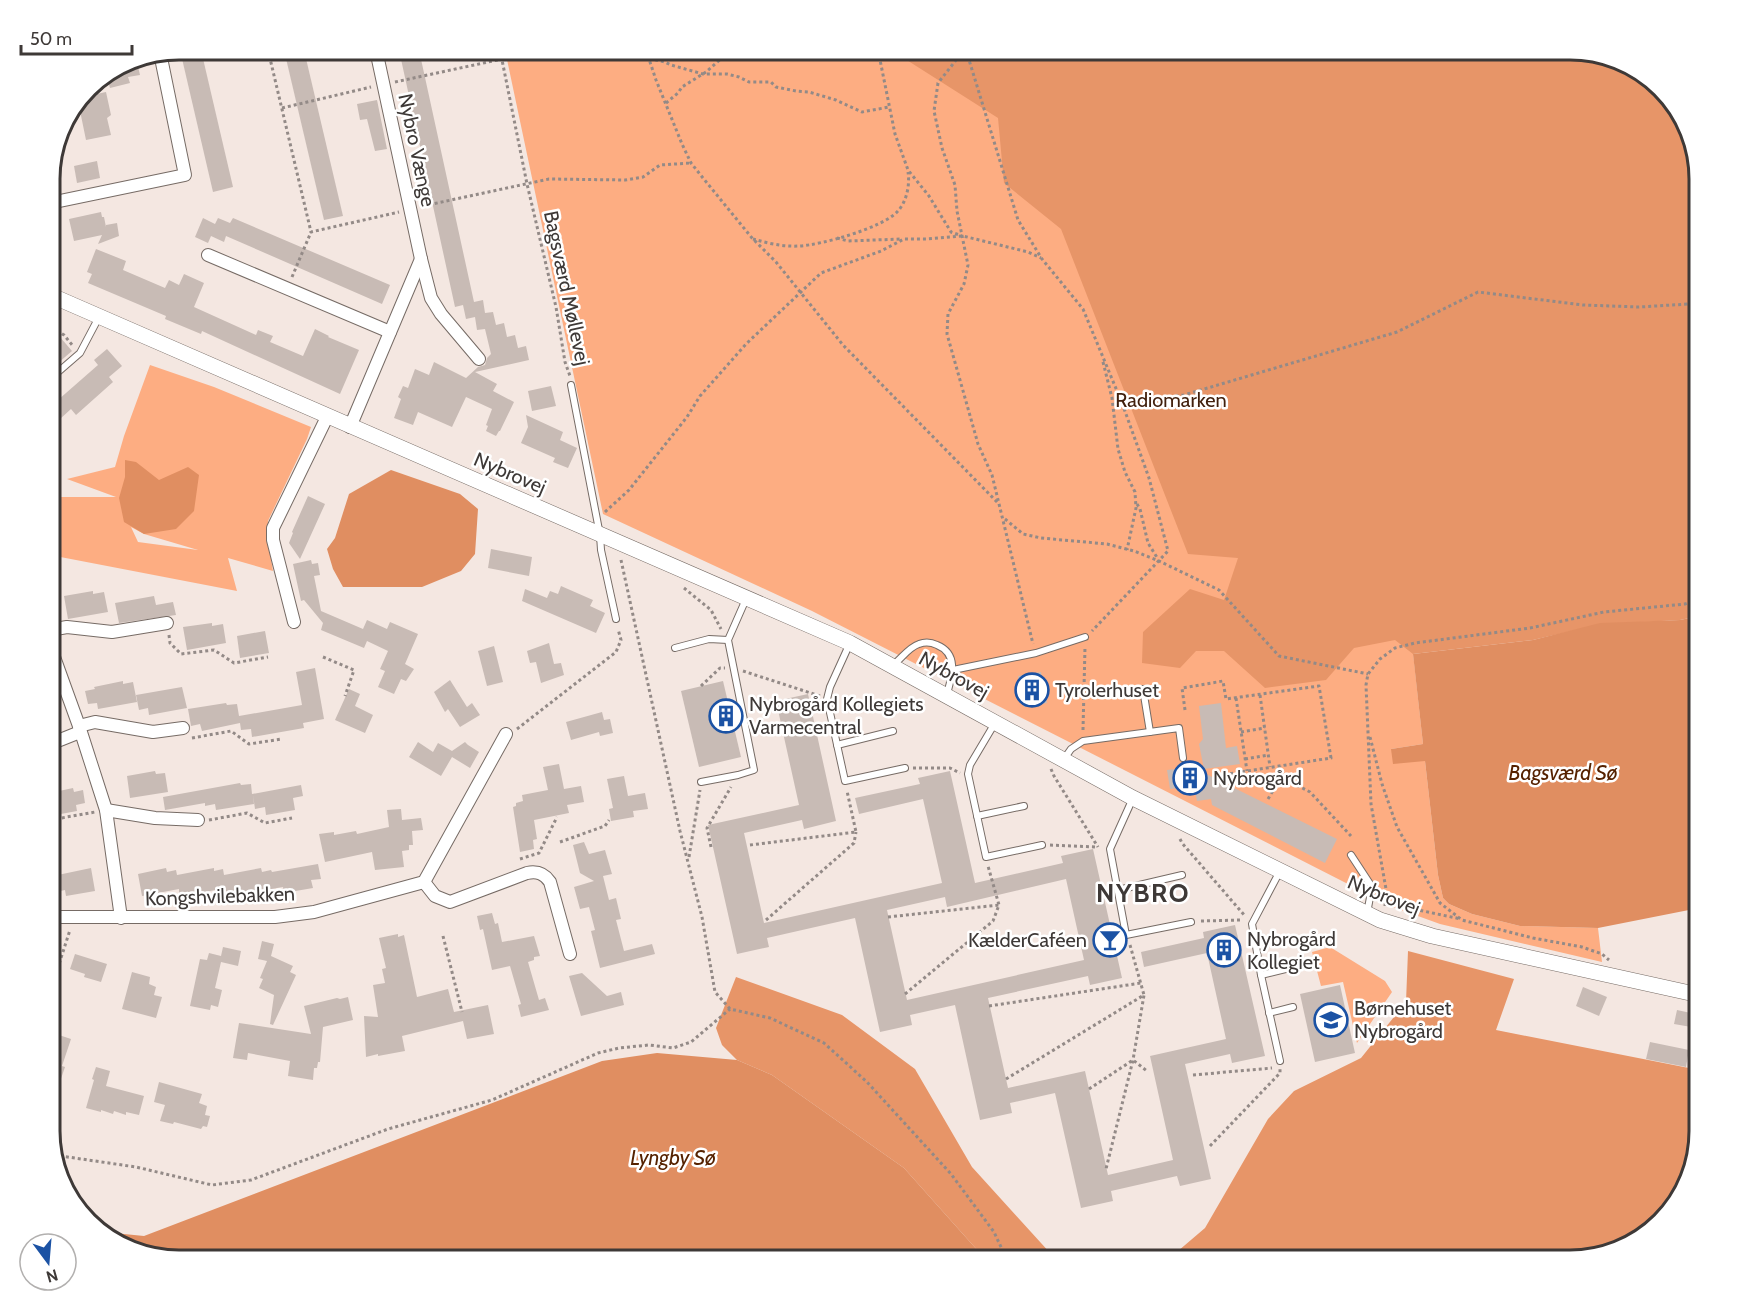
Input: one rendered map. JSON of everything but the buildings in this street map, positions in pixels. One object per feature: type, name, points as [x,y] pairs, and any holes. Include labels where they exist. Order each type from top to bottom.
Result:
[{"type":"street","name":"Nybro Vænge","points":[[378,60],[431,298],[441,314],[479,359]]},
{"type":"street","points":[[60,201],[185,175],[162,61]]},
{"type":"street","points":[[208,255],[390,332]]},
{"type":"street","points":[[350,426],[421,260]]},
{"type":"street","name":"Nybrovej","points":[[60,299],[327,417],[598,527],[621,543],[850,643],[947,694],[995,723],[1133,798],[1374,917],[1432,936],[1689,993]]},
{"type":"street","points":[[294,622],[273,540],[273,529],[327,417]]},
{"type":"street","points":[[60,628],[112,632],[167,623]]},
{"type":"street","points":[[60,676],[106,810],[121,918]]},
{"type":"street","points":[[60,739],[95,722],[153,732],[183,728]]},
{"type":"street","points":[[506,734],[424,882],[435,896],[450,902],[527,873],[541,873],[550,882],[570,954]]},
{"type":"street","points":[[106,810],[155,818],[198,820]]},
{"type":"street","name":"Kongshvilebakken","points":[[60,917],[259,919],[314,912],[424,882]]},
{"type":"lane","points":[[60,370],[80,353],[99,317]]},
{"type":"lane","name":"Bagsværd Møllevej","points":[[571,385],[598,527],[600,550],[616,619]]},
{"type":"lane","points":[[701,782],[753,770],[728,640],[746,598]]},
{"type":"lane","points":[[953,669],[1036,653],[1085,637]]},
{"type":"lane","points":[[675,648],[709,639],[728,640]]},
{"type":"lane","points":[[893,665],[915,645],[926,642],[939,645],[952,662],[953,669],[947,694]]},
{"type":"lane","points":[[850,643],[827,699],[845,781],[905,768]]},
{"type":"lane","points":[[1116,693],[1143,689],[1150,732]]},
{"type":"lane","points":[[995,723],[970,765],[968,774],[986,857],[1042,845]]},
{"type":"lane","points":[[1064,760],[1071,749],[1083,741],[1179,728],[1183,758]]},
{"type":"lane","points":[[837,745],[893,731]]},
{"type":"lane","points":[[1133,798],[1110,849],[1126,935],[1191,922]]},
{"type":"lane","points":[[977,816],[1024,806]]},
{"type":"lane","points":[[1351,855],[1372,887],[1374,917]]},
{"type":"lane","points":[[1280,871],[1252,924],[1280,1064]]},
{"type":"lane","points":[[1118,890],[1182,875]]},
{"type":"lane","points":[[1261,975],[1302,965]]},
{"type":"lane","points":[[1269,1013],[1293,1007]]},
{"type":"path","points":[[270,60],[311,232],[288,289]]},
{"type":"path","name":"Bagsværd Møllevej","points":[[502,60],[571,385]]},
{"type":"path","points":[[649,60],[691,163],[843,345],[1000,506]]},
{"type":"path","points":[[655,60],[703,74],[727,74],[748,82],[771,82],[776,87],[809,92],[836,100],[862,112],[889,107]]},
{"type":"path","points":[[665,103],[682,87],[719,60]]},
{"type":"path","points":[[752,238],[796,246],[837,238],[870,227],[897,212],[907,193],[908,170],[895,134],[880,60]]},
{"type":"path","points":[[957,60],[938,83],[933,111],[942,148],[955,185],[957,211],[969,265],[964,284],[948,314],[946,334],[978,444],[992,475],[1036,653]]},
{"type":"path","points":[[968,60],[1018,220],[1042,259],[1083,309],[1149,478],[1168,551],[1085,637],[1083,741]]},
{"type":"path","points":[[311,232],[549,179],[625,180],[643,177],[660,165],[691,163]]},
{"type":"path","points":[[908,170],[929,196],[951,232],[963,237],[1028,252],[1042,259]]},
{"type":"path","points":[[837,238],[848,241],[963,237]]},
{"type":"path","points":[[598,527],[687,417],[700,396],[738,353],[799,292],[821,273],[873,255],[903,239]]},
{"type":"path","points":[[1122,404],[1184,395],[1397,332],[1478,292],[1583,305],[1639,307],[1689,304]]},
{"type":"path","points":[[60,332],[80,353]]},
{"type":"path","points":[[1098,346],[1112,398],[1118,449],[1125,472],[1135,492],[1136,503],[1127,550]]},
{"type":"path","points":[[1136,503],[1140,509],[1148,543],[1159,561]]},
{"type":"path","points":[[1003,518],[1023,534],[1041,538],[1107,544],[1159,561],[1219,590],[1279,656],[1368,674]]},
{"type":"path","points":[[621,543],[623,569],[680,831],[702,917],[715,992],[730,1009],[770,1018],[824,1042],[867,1082],[951,1174],[994,1232],[1002,1250]]},
{"type":"path","points":[[675,567],[685,588],[711,610],[728,640]]},
{"type":"path","points":[[1374,917],[1385,903],[1386,890],[1371,804],[1366,686],[1368,674],[1380,659],[1395,648],[1414,643],[1530,628],[1604,612],[1689,603]]},
{"type":"path","points":[[506,734],[519,729],[616,651],[621,640],[616,619]]},
{"type":"path","points":[[167,623],[170,643],[180,654],[214,650],[234,663],[268,657]]},
{"type":"path","points":[[323,657],[354,670],[345,696]]},
{"type":"path","points":[[701,686],[720,668],[732,667],[827,699]]},
{"type":"path","points":[[1185,710],[1180,688],[1223,681],[1226,699],[1319,686],[1331,758],[1215,776]]},
{"type":"path","points":[[1260,694],[1270,767]]},
{"type":"path","points":[[1236,698],[1247,771]]},
{"type":"path","points":[[183,728],[185,736],[192,738],[231,731],[249,744],[282,739]]},
{"type":"path","points":[[1241,732],[1265,728]]},
{"type":"path","points":[[1368,730],[1396,827],[1440,903],[1462,920]]},
{"type":"path","points":[[1042,748],[1053,776],[1098,847]]},
{"type":"path","points":[[1245,759],[1268,755]]},
{"type":"path","points":[[1268,799],[1281,777],[1280,766]]},
{"type":"path","points":[[905,768],[950,768],[968,774]]},
{"type":"path","points":[[711,847],[706,828],[738,775]]},
{"type":"path","points":[[1281,777],[1310,792],[1351,836]]},
{"type":"path","points":[[766,920],[854,843],[856,832],[845,781]]},
{"type":"path","points":[[689,860],[701,782]]},
{"type":"path","points":[[60,818],[106,810]]},
{"type":"path","points":[[198,820],[207,821],[247,813],[265,823],[292,818]]},
{"type":"path","points":[[520,859],[539,853],[557,817]]},
{"type":"path","points":[[1173,818],[1182,843],[1252,924]]},
{"type":"path","points":[[560,842],[605,826],[609,820]]},
{"type":"path","points":[[750,845],[856,832]]},
{"type":"path","points":[[1042,845],[1110,849]]},
{"type":"path","points":[[905,994],[993,921],[999,905],[986,857]]},
{"type":"path","points":[[1385,903],[1533,938],[1582,946],[1602,954],[1616,966],[1615,976]]},
{"type":"path","points":[[888,917],[999,905]]},
{"type":"path","points":[[60,962],[75,917]]},
{"type":"path","points":[[1191,922],[1242,920],[1252,924]]},
{"type":"path","points":[[1106,1169],[1133,1060],[1144,995],[1126,935]]},
{"type":"path","points":[[443,936],[462,1012]]},
{"type":"path","points":[[989,1006],[1141,983]]},
{"type":"path","points":[[1006,1079],[1144,995]]},
{"type":"path","points":[[63,1156],[136,1167],[212,1185],[251,1180],[388,1129],[492,1100],[598,1053],[649,1045],[673,1048],[691,1042],[730,1009]]},
{"type":"path","points":[[1133,1060],[1147,1071]]},
{"type":"path","points":[[1089,1089],[1133,1060]]},
{"type":"path","points":[[1193,1075],[1280,1064],[1280,1074],[1210,1146]]},
{"type":"green space","name":"Radiomarken","points":[[507,60],[1586,61],[1616,69],[1642,85],[1669,113],[1683,141],[1689,171],[1689,617],[1413,653],[1423,744],[1391,749],[1425,761],[1438,875],[1443,898],[1449,904],[1472,914],[1520,926],[1598,928],[1602,962],[1440,924],[1393,907],[812,611],[603,514]]},
{"type":"green space","points":[[907,60],[1570,60],[1608,66],[1630,76],[1648,90],[1669,113],[1683,141],[1689,171],[1689,618],[1600,624],[1533,640],[1413,654],[1395,640],[1354,648],[1326,680],[1265,688],[1224,651],[1196,651],[1180,668],[1142,663],[1143,632],[1190,589],[1224,600],[1238,558],[1188,554],[1061,229],[1004,183],[998,118]]},
{"type":"green space","points":[[150,365],[214,387],[311,427],[268,521],[268,540],[273,571],[228,558],[237,591],[60,557],[60,497],[116,497],[67,479],[115,467]],"holes":[[[131,527],[144,534],[198,550],[138,542]]]},
{"type":"green space","points":[[1330,947],[1385,981],[1392,992],[1357,1043],[1343,982],[1321,986],[1312,952]]},
{"type":"green space","points":[[1408,951],[1514,979],[1496,1030],[1689,1068],[1687,1154],[1677,1184],[1669,1197],[1654,1215],[1630,1234],[1608,1244],[1578,1250],[1179,1250],[1205,1228],[1268,1119],[1294,1091],[1361,1058],[1406,1002]]},
{"type":"green space","points":[[736,977],[842,1015],[915,1069],[972,1167],[1047,1250],[977,1250],[904,1168],[772,1075],[737,1060],[722,1045],[716,1028]]},
{"type":"water","points":[[125,460],[136,462],[159,480],[188,467],[199,475],[194,511],[176,529],[144,534],[124,522],[119,498],[125,477]]},
{"type":"water","points":[[391,470],[460,494],[478,509],[475,554],[461,571],[422,587],[343,587],[333,569],[327,549],[335,538],[349,494]]},
{"type":"water","name":"Bagsværd Sø","points":[[1689,618],[1689,910],[1598,928],[1520,926],[1472,914],[1449,904],[1443,898],[1438,875],[1425,761],[1393,764],[1391,749],[1423,744],[1413,654],[1533,640],[1600,623]]},
{"type":"water","name":"Lyngby Sø","points":[[657,1053],[737,1060],[772,1075],[904,1168],[977,1250],[171,1250],[141,1244],[118,1233],[144,1236],[602,1061]]},
{"type":"place","name":"Tyrolerhuset","points":[[1032,690]]},
{"type":"place","name":"Nybrogård Kollegiets Varmecentral","points":[[726,716]]},
{"type":"place","name":"Nybrogård","points":[[1190,778]]},
{"type":"place","name":"KælderCaféen","points":[[1110,940]]},
{"type":"place","name":"Nybrogård Kollegiet","points":[[1224,950]]},
{"type":"place","name":"Børnehuset Nybrogård","points":[[1331,1020]]},
{"type":"district","name":"NYBRO","points":[[1143,893]]}]
